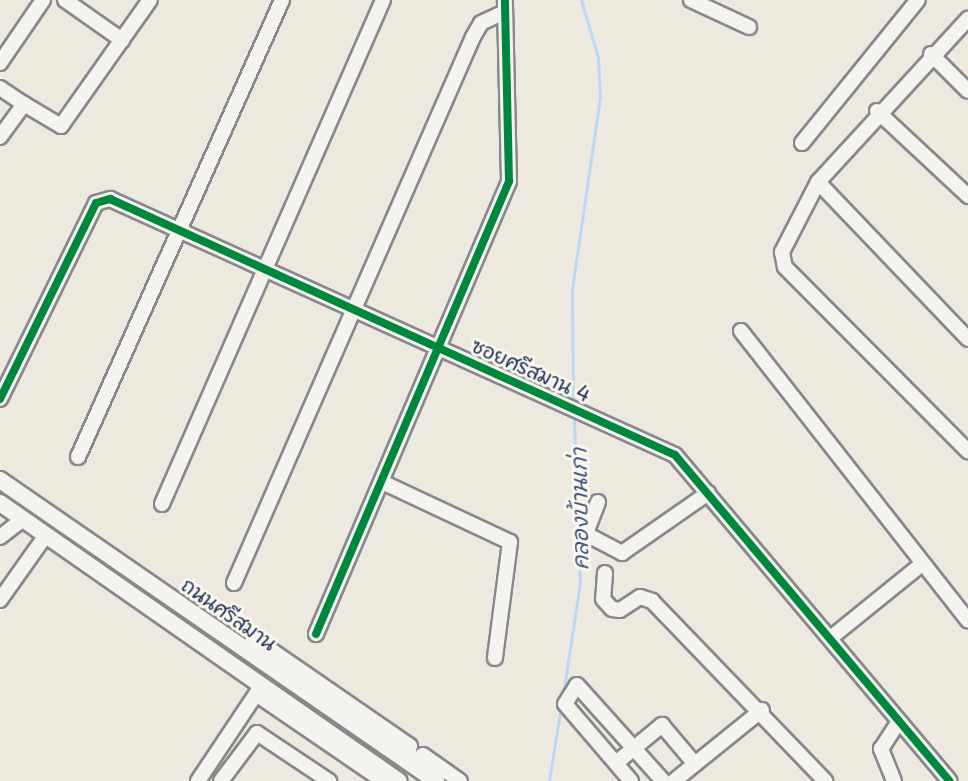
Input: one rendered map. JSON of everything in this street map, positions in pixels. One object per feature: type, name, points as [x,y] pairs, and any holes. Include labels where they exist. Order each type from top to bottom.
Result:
[{"type":"main road","name":"ถนนศรีสมาน","points":[[0,480],[436,781]]},
{"type":"main road","name":"ถนนศรีสมาน","points":[[0,503],[259,690],[399,781]]},
{"type":"street","points":[[0,63],[43,0]]},
{"type":"street","points":[[65,0],[122,40]]},
{"type":"street","points":[[0,88],[61,126],[150,0]]},
{"type":"street","points":[[78,457],[282,0]]},
{"type":"street","points":[[162,504],[383,0]]},
{"type":"street","points":[[691,0],[749,27]]},
{"type":"street","points":[[802,143],[918,0]]},
{"type":"street","points":[[234,583],[473,37],[481,23],[505,6]]},
{"type":"street","points":[[316,634],[509,181],[505,6]]},
{"type":"street","points":[[968,19],[877,111],[818,182],[782,252],[785,267],[968,451]]},
{"type":"street","points":[[931,54],[968,91]]},
{"type":"street","points":[[0,137],[24,104]]},
{"type":"street","points":[[877,111],[968,196]]},
{"type":"street","points":[[818,182],[968,339]]},
{"type":"street","name":"ซอยศรีสมาน 4","points":[[0,399],[100,199],[179,230],[580,409],[675,455],[833,636],[898,723],[950,781]]},
{"type":"street","points":[[741,331],[968,621]]},
{"type":"street","points":[[382,482],[510,542],[495,658]]},
{"type":"street","points":[[598,502],[586,534],[622,553],[708,493]]},
{"type":"street","points":[[0,537],[23,519]]},
{"type":"street","points":[[3,591],[46,535]]},
{"type":"street","points":[[833,636],[922,564]]},
{"type":"street","points":[[605,573],[603,599],[612,609],[647,598],[736,691],[762,710],[825,781]]},
{"type":"street","points":[[631,781],[565,704],[577,685],[663,781]]},
{"type":"street","points":[[198,781],[259,690],[383,781]]},
{"type":"street","points":[[674,781],[762,710]]},
{"type":"street","points":[[894,781],[881,749],[898,723]]},
{"type":"street","points":[[616,763],[662,725],[695,764]]},
{"type":"street","points":[[221,781],[257,733],[329,781]]},
{"type":"street","points":[[410,762],[423,755],[460,781]]},
{"type":"waterway","name":"คลองบ้านเก่า","points":[[573,404],[572,289],[600,97],[598,57],[581,0]]},
{"type":"waterway","name":"คลองบ้านเก่า","points":[[563,695],[580,583],[574,416]]},
{"type":"waterway","name":"คลองบ้านเก่า","points":[[549,781],[561,706]]},
{"type":"cycle path","points":[[316,634],[509,181],[505,0]]},
{"type":"cycle path","points":[[0,399],[96,203],[110,199],[675,455],[950,781]]}]
